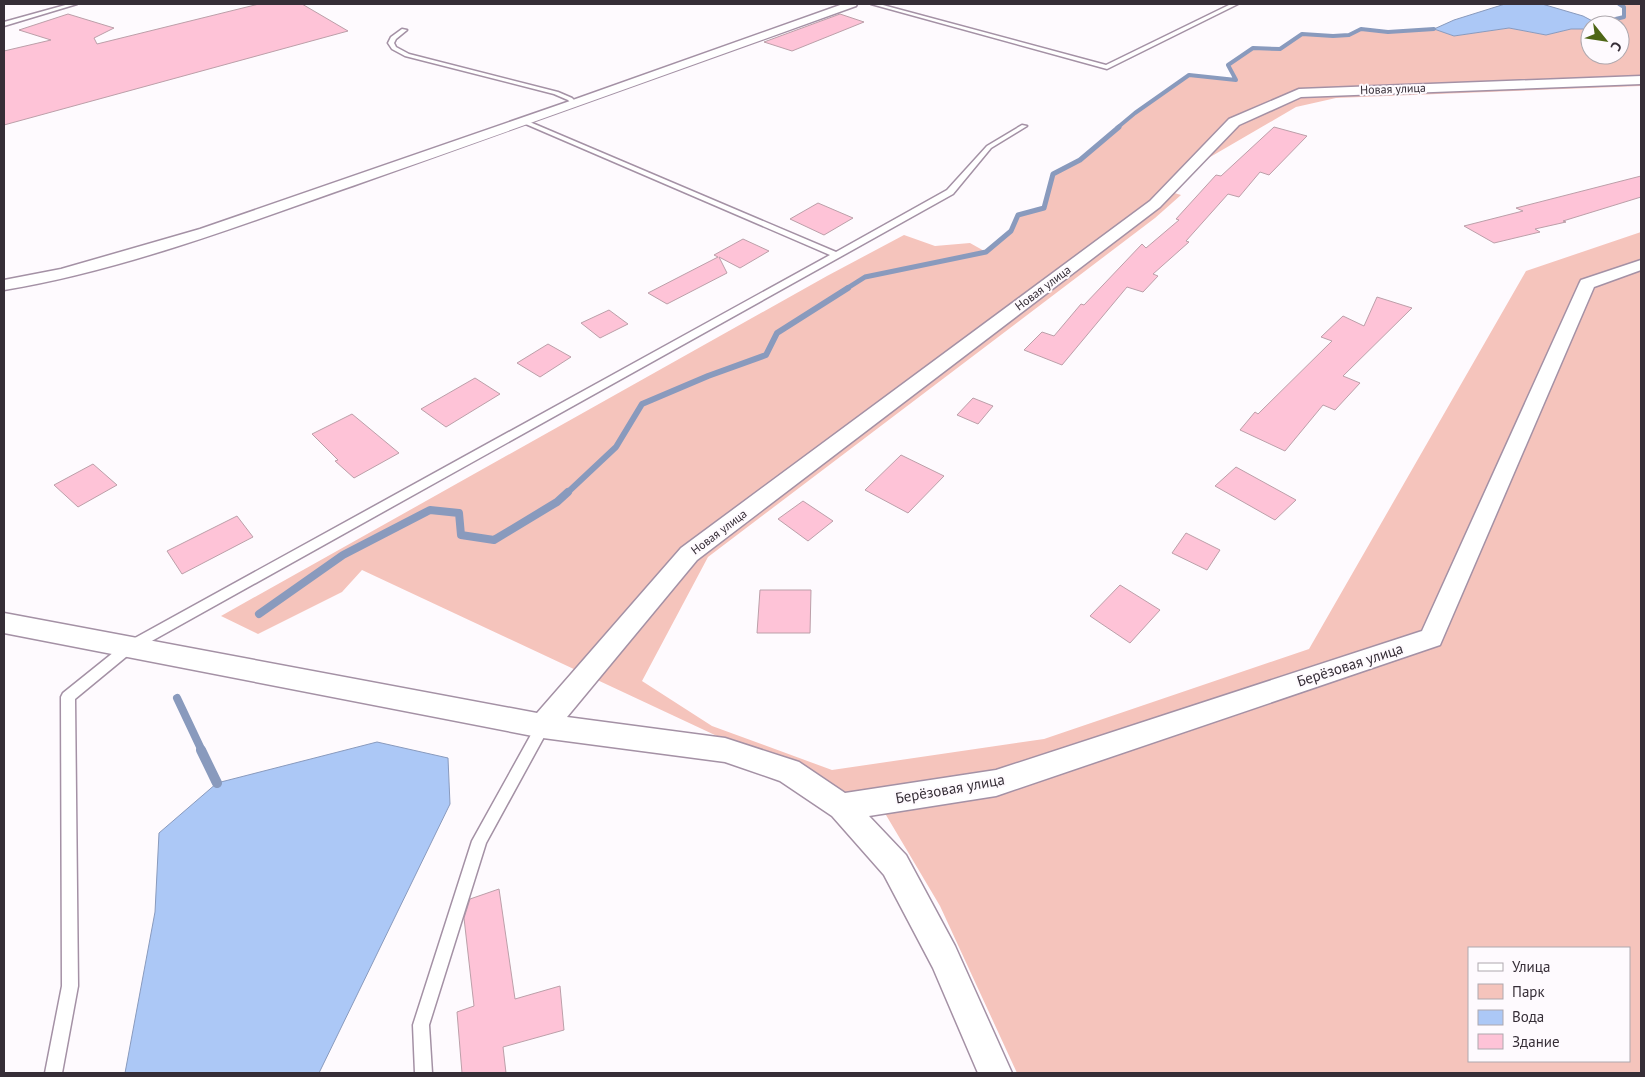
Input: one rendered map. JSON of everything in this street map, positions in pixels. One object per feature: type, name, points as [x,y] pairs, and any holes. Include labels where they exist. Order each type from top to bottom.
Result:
[{"type":"street","points":[[4,286],[64,274],[206,232],[575,104],[852,4]]},
{"type":"street","name":"Новая улица","points":[[543,726],[689,554],[1155,204],[1234,122],[1299,92],[1641,80]]},
{"type":"street","name":"Берёзовая улица","points":[[842,807],[996,783],[1432,638],[1587,284],[1641,265]]},
{"type":"street","points":[[4,623],[543,726],[724,750],[789,771],[842,807],[895,866],[944,957],[994,1073]]},
{"type":"lane","points":[[4,24],[74,4]]},
{"type":"lane","points":[[874,4],[1108,67],[1235,4]]},
{"type":"lane","points":[[404,30],[393,38],[391,43],[394,48],[407,55],[556,93],[570,99],[575,104]]},
{"type":"lane","points":[[523,121],[837,255]]},
{"type":"lane","points":[[53,1073],[70,986],[68,696],[128,648],[950,192],[989,146],[1024,126]]},
{"type":"lane","points":[[423,1073],[420,1025],[479,841],[543,726]]},
{"type":"green space","points":[[1619,4],[1641,4],[1641,86],[1336,98],[1296,107],[1205,160],[1168,191],[1181,195],[1155,218],[708,557],[642,681],[712,726],[832,770],[1044,739],[1309,649],[1526,271],[1641,232],[1641,1073],[1017,1073],[940,906],[886,815],[362,570],[342,592],[258,634],[221,616],[827,276],[904,235],[935,246],[970,243],[986,252],[1011,231],[1018,215],[1044,208],[1053,174],[1080,160],[1135,113],[1189,75],[1235,80],[1228,65],[1253,48],[1280,49],[1302,34],[1341,36],[1355,33],[1361,29],[1388,32],[1434,29],[1454,36],[1509,28],[1546,35],[1571,29],[1580,29],[1580,65],[1630,65],[1630,15],[1624,15],[1624,8]]},
{"type":"water","points":[[1505,4],[1542,4],[1580,15],[1580,29],[1571,29],[1546,35],[1509,28],[1454,36],[1434,29],[1454,20]]},
{"type":"water","points":[[377,742],[448,758],[450,804],[319,1073],[125,1073],[155,912],[159,833],[217,783]]},
{"type":"building","points":[[259,4],[302,4],[348,31],[4,125],[4,51],[51,40],[19,30],[68,14],[114,28],[94,38],[97,44]]},
{"type":"building","points":[[840,14],[864,22],[792,51],[764,42]]},
{"type":"building","points":[[1274,127],[1307,136],[1269,175],[1260,172],[1239,197],[1228,194],[1186,241],[1189,242],[1153,274],[1158,276],[1143,292],[1127,287],[1062,365],[1024,350],[1042,332],[1054,336],[1081,304],[1084,305],[1142,244],[1146,248],[1179,220],[1176,219],[1216,175],[1221,176]]},
{"type":"building","points":[[1641,176],[1641,197],[1563,221],[1566,222],[1535,229],[1540,232],[1494,243],[1464,226],[1523,211],[1516,208]]},
{"type":"building","points":[[818,203],[853,218],[824,235],[790,219]]},
{"type":"building","points":[[743,239],[769,251],[740,268],[719,257],[727,273],[667,304],[648,293],[718,257],[714,255]]},
{"type":"building","points":[[1377,297],[1412,308],[1343,376],[1360,383],[1335,410],[1323,405],[1285,451],[1240,430],[1255,412],[1258,414],[1332,341],[1321,337],[1343,316],[1364,326]]},
{"type":"building","points":[[609,310],[628,324],[600,338],[581,323]]},
{"type":"building","points":[[548,344],[571,357],[540,377],[517,363]]},
{"type":"building","points":[[475,378],[500,394],[446,427],[421,409]]},
{"type":"building","points":[[973,398],[993,406],[978,424],[957,415]]},
{"type":"building","points":[[352,414],[399,453],[354,478],[335,461],[338,460],[312,434]]},
{"type":"building","points":[[901,455],[944,476],[908,513],[865,490]]},
{"type":"building","points":[[93,464],[117,485],[78,507],[54,485]]},
{"type":"building","points":[[1236,467],[1296,500],[1275,520],[1215,486]]},
{"type":"building","points":[[803,501],[833,521],[808,541],[778,519]]},
{"type":"building","points":[[237,516],[253,537],[182,574],[167,551]]},
{"type":"building","points":[[1186,533],[1220,550],[1207,570],[1172,553]]},
{"type":"building","points":[[1120,585],[1160,610],[1130,643],[1090,616]]},
{"type":"building","points":[[760,590],[811,590],[810,633],[757,633]]},
{"type":"building","points":[[499,889],[515,999],[560,986],[564,1030],[503,1047],[506,1073],[462,1073],[457,1012],[474,1006],[464,918],[470,899]]},
{"type":"waterway","points":[[1619,4],[1624,7],[1624,15]]},
{"type":"waterway","points":[[1117,128],[1189,75],[1236,80],[1228,65],[1253,48],[1280,49],[1302,34],[1333,36],[1349,35],[1361,29],[1388,32],[1434,29]]},
{"type":"waterway","points":[[846,289],[865,277],[986,252],[1011,231],[1018,215],[1044,208],[1053,174],[1080,160],[1119,127]]},
{"type":"waterway","points":[[567,493],[616,447],[642,404],[708,376],[766,355],[777,333],[848,288]]},
{"type":"waterway","points":[[259,614],[343,555],[430,510],[459,513],[461,535],[494,540],[557,502],[568,492]]},
{"type":"waterway","points":[[177,698],[202,751]]},
{"type":"waterway","points":[[201,750],[217,783]]}]
